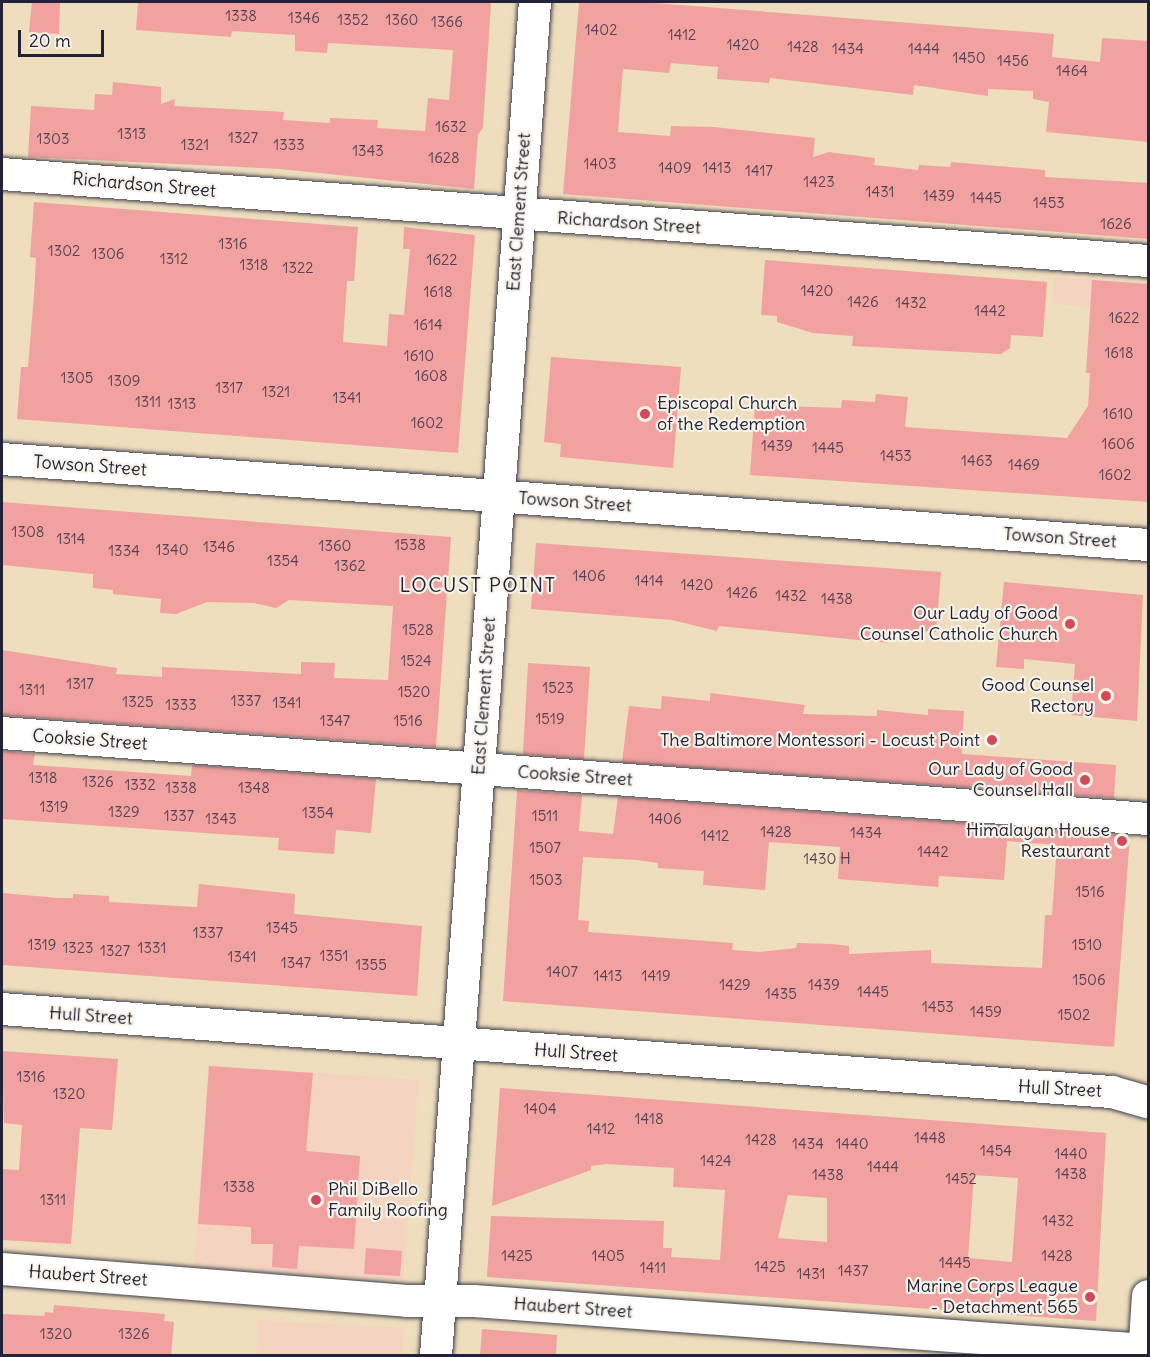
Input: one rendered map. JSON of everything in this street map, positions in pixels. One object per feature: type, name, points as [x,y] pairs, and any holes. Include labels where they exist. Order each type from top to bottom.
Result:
[{"type":"street","name":"East Clement Street","points":[[436,1356],[535,2]]},
{"type":"street","name":"Richardson Street","points":[[2,174],[1149,261]]},
{"type":"street","name":"Towson Street","points":[[2,459],[1149,544]]},
{"type":"street","name":"Cooksie Street","points":[[2,733],[1149,819]]},
{"type":"street","name":"Hull Street","points":[[2,1009],[1112,1092],[1149,1102]]},
{"type":"street","name":"Haubert Street","points":[[2,1269],[440,1302],[474,1301],[1144,1353]]},
{"type":"street","points":[[1144,1353],[1149,1296]]},
{"type":"shaded area","points":[[1054,277],[1148,284],[1148,311],[1052,304]]},
{"type":"shaded area","points":[[208,1065],[419,1080],[403,1281],[194,1267]]},
{"type":"shaded area","points":[[259,1320],[404,1328],[402,1355],[257,1355]]},
{"type":"building","points":[[32,2],[60,2],[59,34],[29,32]]},
{"type":"building","points":[[138,2],[491,2],[483,128],[478,135],[474,189],[280,169],[28,157],[31,106],[94,110],[95,94],[112,95],[113,82],[161,87],[161,104],[175,99],[174,106],[284,112],[283,120],[330,123],[330,118],[378,120],[377,128],[425,131],[428,98],[449,100],[453,50],[328,43],[327,53],[295,51],[295,35],[232,31],[231,37],[136,30]]},
{"type":"building","points":[[579,2],[641,2],[1054,34],[1052,57],[1100,62],[1102,38],[1149,41],[1149,142],[1046,132],[1049,102],[1033,99],[1033,91],[988,89],[988,96],[914,85],[913,95],[770,78],[769,83],[717,79],[718,67],[671,63],[669,73],[623,69],[618,132],[670,136],[671,126],[714,127],[815,138],[813,157],[829,152],[875,158],[874,165],[918,170],[919,165],[950,167],[951,162],[1045,170],[1045,177],[1149,183],[1149,239],[563,194]]},
{"type":"building","points":[[34,202],[358,227],[354,281],[347,281],[343,342],[387,346],[389,314],[404,315],[410,249],[403,249],[404,227],[475,235],[458,453],[17,419],[21,367],[28,367],[34,295],[36,258],[30,257]]},
{"type":"building","points":[[765,260],[1047,282],[1043,337],[1011,335],[1010,348],[1001,354],[852,346],[853,336],[813,333],[777,322],[777,316],[761,315]]},
{"type":"building","points":[[1092,280],[1149,284],[1149,502],[750,475],[755,405],[841,408],[842,400],[875,402],[876,394],[908,397],[905,427],[1067,438],[1088,406],[1090,373],[1086,373]]},
{"type":"building","name":"Episcopal Church of the Redemption","points":[[551,357],[681,367],[673,468],[560,457],[561,444],[544,442]]},
{"type":"building","points":[[2,502],[451,537],[436,747],[2,715],[2,650],[117,668],[116,674],[162,677],[162,667],[301,674],[301,662],[335,663],[334,678],[388,680],[393,606],[289,600],[276,608],[254,603],[207,602],[176,614],[160,613],[161,599],[113,594],[113,590],[93,588],[93,574],[2,565]]},
{"type":"building","points":[[536,543],[941,572],[936,632],[889,629],[888,643],[719,626],[717,631],[672,620],[531,609]]},
{"type":"building","name":"Our Lady of Good Counsel Catholic Church","points":[[1004,582],[1143,595],[1137,721],[1071,715],[1075,664],[1024,659],[1024,669],[996,667]]},
{"type":"building","points":[[528,663],[590,667],[584,759],[523,754]]},
{"type":"building","points":[[710,693],[805,705],[803,714],[877,716],[877,710],[928,715],[928,709],[964,711],[962,754],[1116,765],[1114,798],[622,762],[629,706],[661,709],[662,696],[710,701]]},
{"type":"building","points":[[2,751],[35,754],[33,765],[191,776],[192,765],[376,779],[371,833],[336,830],[334,854],[278,850],[279,838],[2,819]]},
{"type":"building","points":[[517,790],[582,795],[579,831],[613,834],[618,797],[1130,836],[1114,1047],[503,1001]],"holes":[[[1007,841],[1057,845],[1052,915],[1045,915],[1042,968],[931,963],[931,950],[849,954],[849,946],[832,944],[797,943],[796,948],[760,952],[732,950],[733,943],[588,932],[589,921],[578,920],[583,857],[637,860],[658,863],[658,868],[704,871],[703,885],[765,890],[769,842],[840,847],[838,879],[938,887],[939,876],[1004,880]]]},
{"type":"building","points":[[199,884],[295,894],[294,914],[422,926],[417,996],[2,965],[2,893],[58,898],[73,898],[73,894],[109,896],[109,902],[197,907]]},
{"type":"building","points":[[2,1051],[118,1059],[112,1130],[80,1128],[71,1244],[2,1240],[2,1169],[19,1170],[22,1125],[4,1123]]},
{"type":"building","points":[[209,1066],[313,1073],[306,1151],[360,1156],[354,1249],[299,1246],[297,1269],[272,1267],[273,1244],[251,1244],[251,1227],[198,1224]]},
{"type":"building","points":[[500,1088],[1106,1133],[1096,1321],[487,1277],[491,1216],[664,1221],[663,1248],[672,1248],[671,1257],[720,1260],[725,1190],[673,1187],[674,1168],[606,1164],[591,1166],[591,1170],[492,1206]],"holes":[[[974,1175],[1018,1178],[1012,1262],[968,1258]],[[788,1195],[827,1198],[827,1242],[778,1238]]]},
{"type":"building","points":[[366,1248],[402,1251],[400,1276],[364,1274]]},
{"type":"building","points":[[54,1305],[165,1314],[164,1321],[174,1322],[171,1356],[2,1356],[2,1314],[44,1316],[45,1312],[53,1313]]},
{"type":"building","points":[[482,1329],[557,1335],[556,1356],[480,1356]]},
{"type":"place","name":"Episcopal Church of the Redemption","points":[[645,414]]},
{"type":"place","name":"Our Lady of Good Counsel Catholic Church","points":[[1070,624]]},
{"type":"place","name":"Good Counsel Rectory","points":[[1106,696]]},
{"type":"place","name":"The Baltimore Montessori - Locust Point","points":[[992,740]]},
{"type":"place","name":"Our Lady of Good Counsel Hall","points":[[1085,780]]},
{"type":"place","name":"Himalayan House Restaurant","points":[[1122,841]]},
{"type":"place","name":"Phil DiBello Family Roofing","points":[[316,1200]]},
{"type":"place","name":"Marine Corps League - Detachment 565","points":[[1090,1297]]},
{"type":"district","name":"LOCUST POINT","points":[[478,584]]}]
